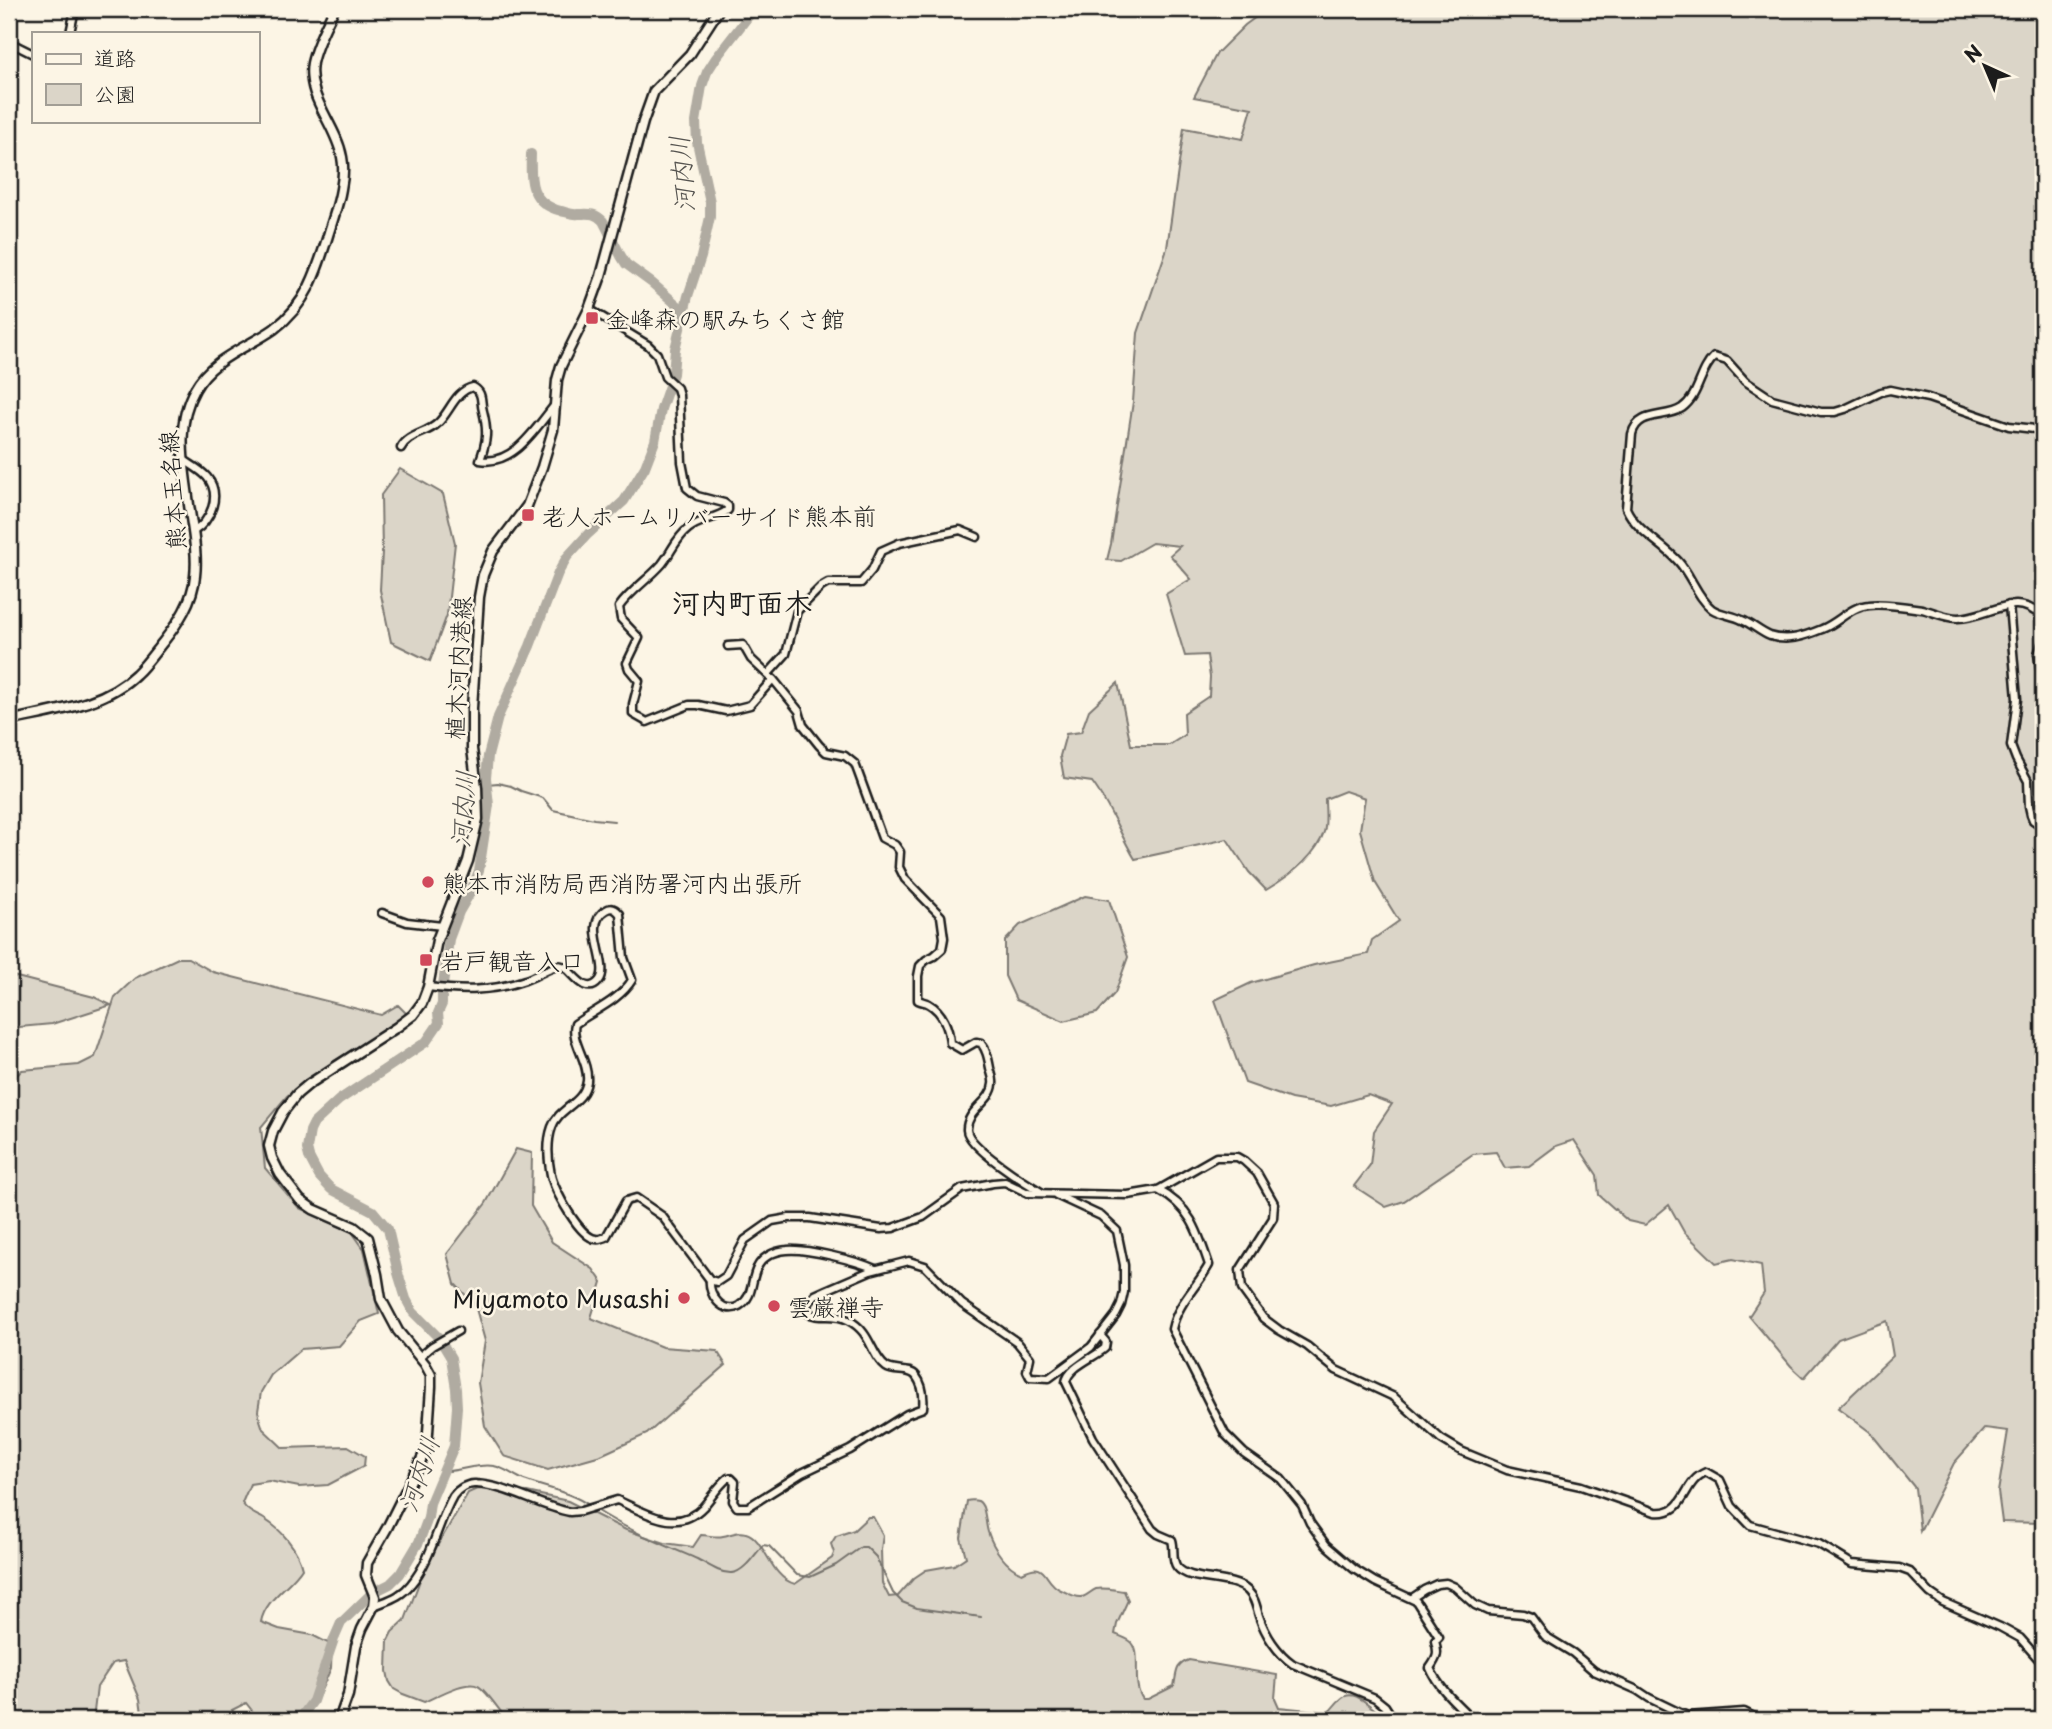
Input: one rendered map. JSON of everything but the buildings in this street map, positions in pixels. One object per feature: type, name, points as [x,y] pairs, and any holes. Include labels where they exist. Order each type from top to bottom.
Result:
[{"type":"main road","name":"熊本玉名線","points":[[9,721],[83,704],[112,693],[140,671],[173,629],[187,605],[195,575],[182,425],[188,402],[196,386],[214,366],[274,328],[294,311],[306,296],[317,270],[341,190],[343,170],[338,145],[318,102],[312,76],[316,51],[334,9]]},
{"type":"main road","name":"植木河内港線","points":[[374,1601],[366,1575],[368,1563],[427,1448],[431,1375],[398,1331],[381,1299],[368,1238],[354,1227],[313,1209],[300,1200],[280,1174],[269,1146],[273,1130],[297,1094],[413,1015],[432,987],[437,940],[468,861],[478,819],[472,749],[472,708],[483,575],[493,551],[519,517],[534,490],[551,440],[561,366],[589,309],[601,276],[654,90],[690,54],[719,9]]},
{"type":"main road","points":[[339,1720],[348,1695],[356,1646],[374,1601]]},
{"type":"street","points":[[70,32],[75,9]]},
{"type":"street","points":[[9,42],[32,54]]},
{"type":"street","points":[[589,309],[648,345],[657,354],[665,377],[677,388],[679,395],[682,462],[687,488],[697,496],[729,506],[728,510],[688,528],[664,561],[619,607],[621,619],[639,638],[627,663],[639,681],[633,714],[647,722],[689,705],[726,710],[750,705],[786,654],[797,611],[821,587],[828,583],[861,583],[872,570],[881,551],[899,543],[960,530],[976,537]]},
{"type":"street","points":[[2043,430],[2010,426],[1928,398],[1890,390],[1845,409],[1821,412],[1772,399],[1745,381],[1727,361],[1713,357],[1708,362],[1694,396],[1683,407],[1643,419],[1634,426],[1626,508],[1642,531],[1678,560],[1712,609],[1745,621],[1769,635],[1786,639],[1797,638],[1822,629],[1868,604],[1913,608],[1956,618],[2023,605],[2043,618]]},
{"type":"street","points":[[401,448],[403,443],[439,423],[466,388],[473,387],[478,390],[486,418],[486,442],[480,460],[490,462],[519,448],[554,406]]},
{"type":"street","points":[[184,460],[207,477],[215,492],[207,519],[200,528],[192,532]]},
{"type":"street","points":[[2009,606],[2018,699],[2011,746],[2028,780],[2031,815],[2033,820],[2043,827]]},
{"type":"street","points":[[2043,641],[2038,654],[2043,688]]},
{"type":"street","points":[[374,1601],[397,1597],[411,1584],[433,1544],[454,1494],[473,1483],[570,1512],[617,1500],[662,1520],[679,1521],[691,1517],[702,1508],[728,1478],[735,1482],[733,1501],[737,1507],[748,1507],[802,1473],[850,1450],[907,1414],[923,1408],[924,1396],[917,1377],[912,1373],[888,1369],[881,1363],[862,1330],[852,1321],[838,1315],[813,1316],[806,1312],[806,1304],[815,1296],[875,1269],[909,1261],[925,1266],[962,1304],[1017,1342],[1030,1358],[1027,1371],[1030,1377],[1041,1379],[1049,1378],[1091,1347],[1121,1305],[1124,1265],[1117,1231],[1101,1216],[1046,1193],[1008,1171],[969,1136],[969,1122],[988,1098],[994,1082],[987,1051],[981,1043],[975,1042],[961,1050],[950,1043],[950,1030],[938,1012],[929,1004],[918,1000],[920,966],[942,949],[944,939],[941,916],[905,879],[900,867],[900,852],[895,845],[882,838],[855,764],[845,756],[826,752],[819,746],[803,725],[799,711],[771,677],[751,659],[743,645],[728,646]]},
{"type":"street","points":[[432,987],[449,990],[492,990],[560,965],[582,984],[591,986],[601,978],[596,926],[599,917],[606,910],[613,908],[620,914],[624,958],[632,980],[626,989],[575,1024],[573,1031],[584,1058],[587,1078],[582,1095],[558,1115],[549,1139],[551,1176],[562,1200],[584,1234],[596,1239],[606,1237],[626,1201],[636,1198],[662,1216],[710,1280],[717,1282],[726,1276],[745,1240],[772,1221],[810,1218],[881,1229],[893,1228],[923,1217],[962,1189],[976,1185],[1005,1182],[1028,1193],[1128,1195],[1157,1190],[1216,1157],[1237,1157],[1257,1173],[1274,1203],[1273,1218],[1240,1270],[1242,1289],[1254,1307],[1263,1318],[1307,1346],[1336,1370],[1394,1397],[1441,1439],[1461,1451],[1507,1470],[1581,1486],[1661,1513],[1674,1510],[1698,1475],[1706,1472],[1720,1480],[1732,1506],[1750,1525],[1819,1544],[1852,1564],[1899,1568],[1910,1572],[1943,1602],[2020,1638],[2043,1664]]},
{"type":"street","points":[[382,913],[407,922],[442,926]]},
{"type":"street","points":[[1157,1190],[1171,1197],[1188,1215],[1200,1235],[1209,1265],[1177,1310],[1172,1329],[1225,1434],[1244,1453],[1281,1479],[1302,1505],[1326,1545],[1341,1559],[1375,1582],[1412,1598],[1422,1608],[1439,1637],[1435,1642],[1438,1651],[1430,1668],[1432,1673],[1438,1684],[1473,1720]]},
{"type":"street","points":[[710,1280],[712,1295],[726,1308],[732,1308],[749,1297],[757,1267],[769,1254],[789,1249],[856,1261],[875,1269]]},
{"type":"street","points":[[419,1357],[457,1331]]},
{"type":"street","points":[[1100,1335],[1106,1342],[1105,1348],[1073,1371],[1066,1382],[1093,1438],[1152,1529],[1172,1540],[1178,1568],[1188,1573],[1234,1583],[1250,1592],[1267,1632],[1285,1658],[1293,1664],[1375,1698],[1385,1706],[1394,1720]]},
{"type":"street","points":[[1412,1598],[1431,1587],[1446,1583],[1455,1587],[1475,1605],[1488,1611],[1522,1614],[1531,1618],[1545,1636],[1573,1653],[1594,1671],[1678,1712],[1688,1716],[1744,1712],[1760,1720]]},
{"type":"green space","points":[[1267,9],[2043,9],[2043,1523],[2002,1522],[1998,1492],[2008,1431],[1985,1428],[1954,1463],[1920,1531],[1915,1488],[1870,1432],[1838,1408],[1893,1356],[1887,1321],[1838,1339],[1804,1378],[1749,1316],[1764,1293],[1761,1265],[1733,1259],[1716,1263],[1684,1232],[1669,1205],[1645,1225],[1628,1221],[1599,1195],[1597,1175],[1574,1140],[1556,1146],[1529,1166],[1505,1168],[1496,1152],[1473,1154],[1404,1201],[1386,1207],[1354,1186],[1370,1165],[1374,1131],[1392,1104],[1368,1095],[1331,1106],[1291,1099],[1245,1083],[1215,1000],[1251,983],[1314,965],[1368,954],[1372,940],[1399,921],[1375,882],[1360,830],[1365,798],[1345,791],[1325,799],[1325,828],[1315,849],[1292,872],[1266,890],[1249,872],[1227,839],[1135,859],[1092,782],[1064,778],[1060,756],[1066,734],[1081,732],[1089,710],[1118,683],[1131,745],[1169,745],[1185,735],[1184,713],[1209,696],[1207,655],[1185,656],[1166,594],[1191,579],[1170,555],[1180,546],[1152,543],[1121,561],[1107,560],[1133,402],[1138,333],[1167,248],[1184,128],[1243,139],[1252,108],[1194,97],[1217,53],[1245,25]]},
{"type":"green space","points":[[400,469],[443,494],[455,543],[447,615],[430,661],[391,642],[380,590],[381,495]]},
{"type":"green space","points":[[1085,896],[1109,900],[1128,957],[1115,993],[1097,1013],[1064,1021],[1016,1000],[1005,976],[1005,941],[1020,925]]},
{"type":"green space","points":[[178,958],[188,958],[213,972],[381,1015],[398,1005],[409,1016],[334,1061],[287,1096],[261,1127],[265,1168],[299,1208],[352,1232],[364,1249],[379,1314],[361,1321],[339,1346],[301,1349],[271,1375],[261,1392],[258,1411],[263,1429],[283,1448],[348,1446],[365,1456],[364,1466],[328,1485],[299,1487],[269,1481],[250,1484],[242,1503],[282,1534],[293,1547],[302,1568],[267,1607],[261,1622],[279,1629],[312,1635],[332,1645],[331,1668],[319,1695],[302,1720],[286,1720],[288,1717],[269,1712],[258,1718],[246,1703],[232,1710],[238,1720],[143,1720],[140,1699],[124,1661],[113,1663],[97,1687],[93,1720],[9,1720],[9,1098],[16,1076],[22,1070],[79,1065],[95,1057],[115,997],[135,978]]},
{"type":"green space","points":[[9,975],[94,997],[111,1005],[52,1024],[9,1028]]},
{"type":"green space","points":[[516,1149],[532,1153],[531,1206],[552,1242],[593,1269],[602,1282],[591,1318],[662,1347],[717,1351],[726,1365],[647,1434],[601,1455],[548,1470],[504,1456],[485,1426],[478,1383],[485,1341],[475,1305],[455,1284],[447,1254],[486,1203]]},
{"type":"green space","points":[[477,1489],[527,1492],[568,1501],[626,1530],[665,1543],[693,1547],[701,1535],[718,1537],[743,1532],[753,1536],[779,1574],[795,1584],[832,1558],[834,1553],[831,1544],[836,1536],[854,1530],[868,1517],[873,1517],[883,1535],[882,1583],[889,1597],[898,1596],[914,1578],[926,1570],[954,1565],[966,1557],[961,1538],[967,1501],[977,1501],[983,1506],[993,1544],[1006,1562],[1016,1570],[1022,1573],[1031,1569],[1041,1570],[1055,1586],[1076,1597],[1099,1588],[1124,1591],[1128,1600],[1115,1634],[1134,1646],[1137,1685],[1143,1699],[1174,1686],[1179,1667],[1189,1660],[1277,1675],[1275,1698],[1279,1707],[1328,1712],[1341,1699],[1350,1695],[1360,1698],[1378,1712],[1377,1720],[610,1720],[587,1712],[505,1717],[485,1691],[473,1684],[424,1702],[394,1689],[389,1681],[388,1640],[392,1632],[405,1620],[425,1567],[468,1493]]},
{"type":"waterway","name":"河内川","points":[[299,1720],[313,1701],[341,1623],[372,1593],[390,1584],[400,1574],[419,1542],[428,1518],[430,1503],[454,1446],[457,1407],[451,1358],[439,1338],[413,1312],[406,1299],[388,1229],[373,1211],[331,1189],[319,1176],[307,1149],[310,1131],[314,1123],[339,1100],[426,1042],[439,1023],[438,1013],[442,1004],[449,939],[479,871],[489,805],[486,778],[488,756],[498,717],[567,557],[624,501],[645,467],[655,441],[661,409],[673,374],[675,349],[688,296],[710,217],[710,202],[697,142],[696,122],[702,86],[716,58],[754,9]]},
{"type":"waterway","points":[[531,154],[532,182],[543,203],[569,213],[591,214],[600,218],[626,264],[684,311]]},
{"type":"waterway","points":[[487,784],[511,786],[543,798],[553,810],[614,821]]},
{"type":"waterway","points":[[445,1471],[494,1466],[524,1480],[575,1497],[590,1506]]},
{"type":"waterway","points":[[595,1509],[632,1530],[727,1573],[741,1569],[763,1545],[769,1546],[797,1575],[810,1577],[836,1565],[861,1547],[866,1547],[876,1557],[893,1593],[902,1602],[917,1608],[981,1617]]},
{"type":"place","name":"金峰森の駅みちくさ館","points":[[592,318]]},
{"type":"place","name":"老人ホームリバーサイド熊本前","points":[[528,515]]},
{"type":"place","name":"熊本市消防局西消防署河内出張所","points":[[428,882]]},
{"type":"place","name":"岩戸観音入口","points":[[426,960]]},
{"type":"place","name":"Miyamoto Musashi","points":[[684,1298]]},
{"type":"place","name":"雲巌禅寺","points":[[774,1306]]},
{"type":"district","name":"河内町面木","points":[[742,601]]}]
